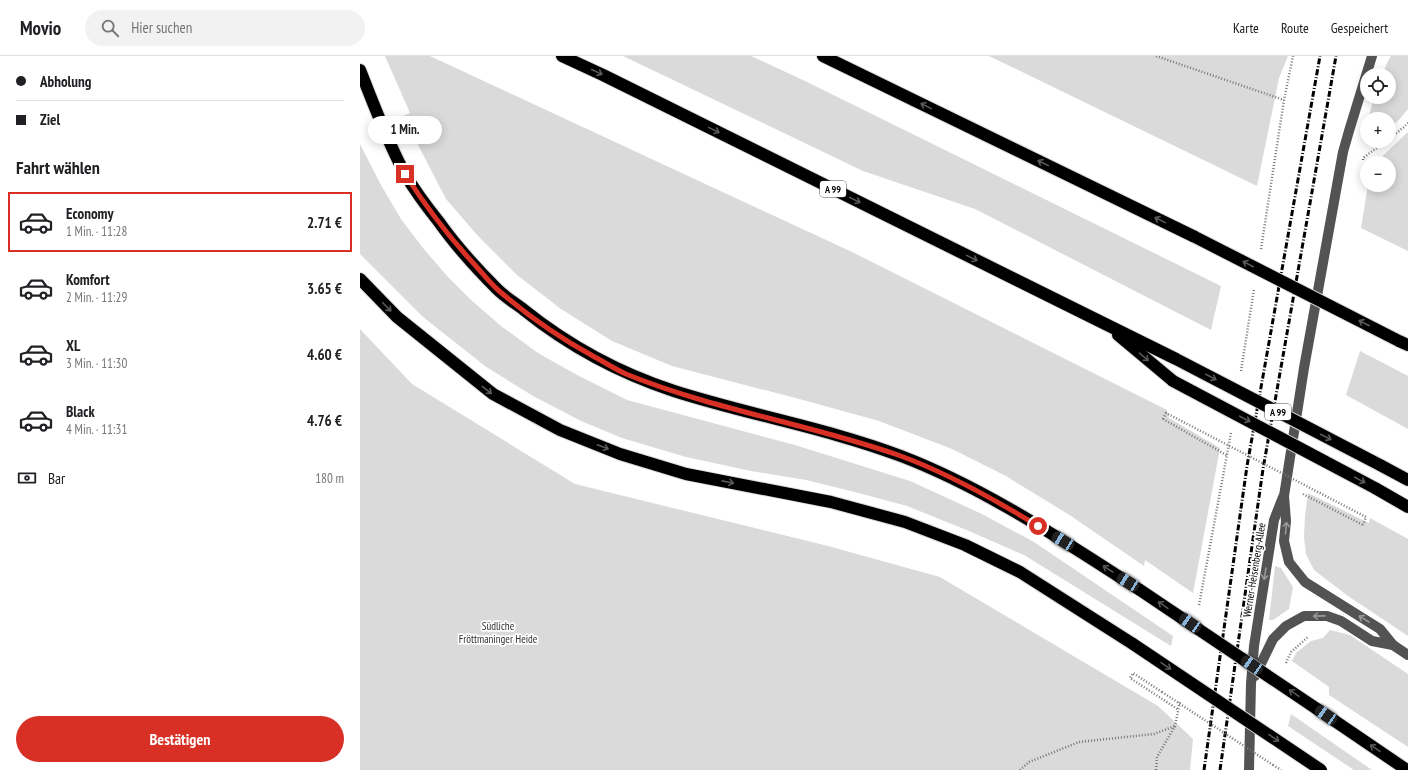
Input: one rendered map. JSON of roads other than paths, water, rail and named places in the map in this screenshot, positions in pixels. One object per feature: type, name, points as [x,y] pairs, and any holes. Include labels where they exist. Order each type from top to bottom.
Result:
[{"type":"highway","name":"A 99","points":[[562,56],[1176,359],[1408,480]]},
{"type":"highway","points":[[823,56],[1195,237],[1404,343]]},
{"type":"highway","points":[[360,70],[378,115],[405,174],[423,202],[453,242],[498,290],[540,323],[579,348],[625,373],[674,391],[851,440],[900,456],[936,471],[990,497],[1051,533],[1140,590],[1407,770]]},
{"type":"highway","points":[[360,279],[397,317],[493,394],[560,430],[620,454],[686,474],[831,502],[905,522],[965,545],[1020,572],[1133,644],[1321,770]]},
{"type":"highway","points":[[1103,323],[1173,381],[1408,507]]},
{"type":"street","points":[[1284,496],[1304,368],[1343,152],[1372,56]]},
{"type":"street","name":"Werner-Heisenberg-Allee","points":[[1284,496],[1286,521],[1284,540],[1289,562],[1304,582],[1380,629],[1393,645],[1408,655]]},
{"type":"street","name":"Werner-Heisenberg-Allee","points":[[1249,770],[1251,684],[1254,646],[1274,520],[1284,496]]},
{"type":"street","name":"Werner-Heisenberg-Allee","points":[[1251,684],[1273,639],[1286,626],[1304,616],[1327,616],[1341,621],[1372,640],[1393,645]]},
{"type":"railway","points":[[1204,770],[1247,466],[1320,56]]},
{"type":"railway","points":[[1220,770],[1263,469],[1336,56]]},
{"type":"park label","name":"Südliche Fröttmaninger Heide","points":[[498,632]]}]
